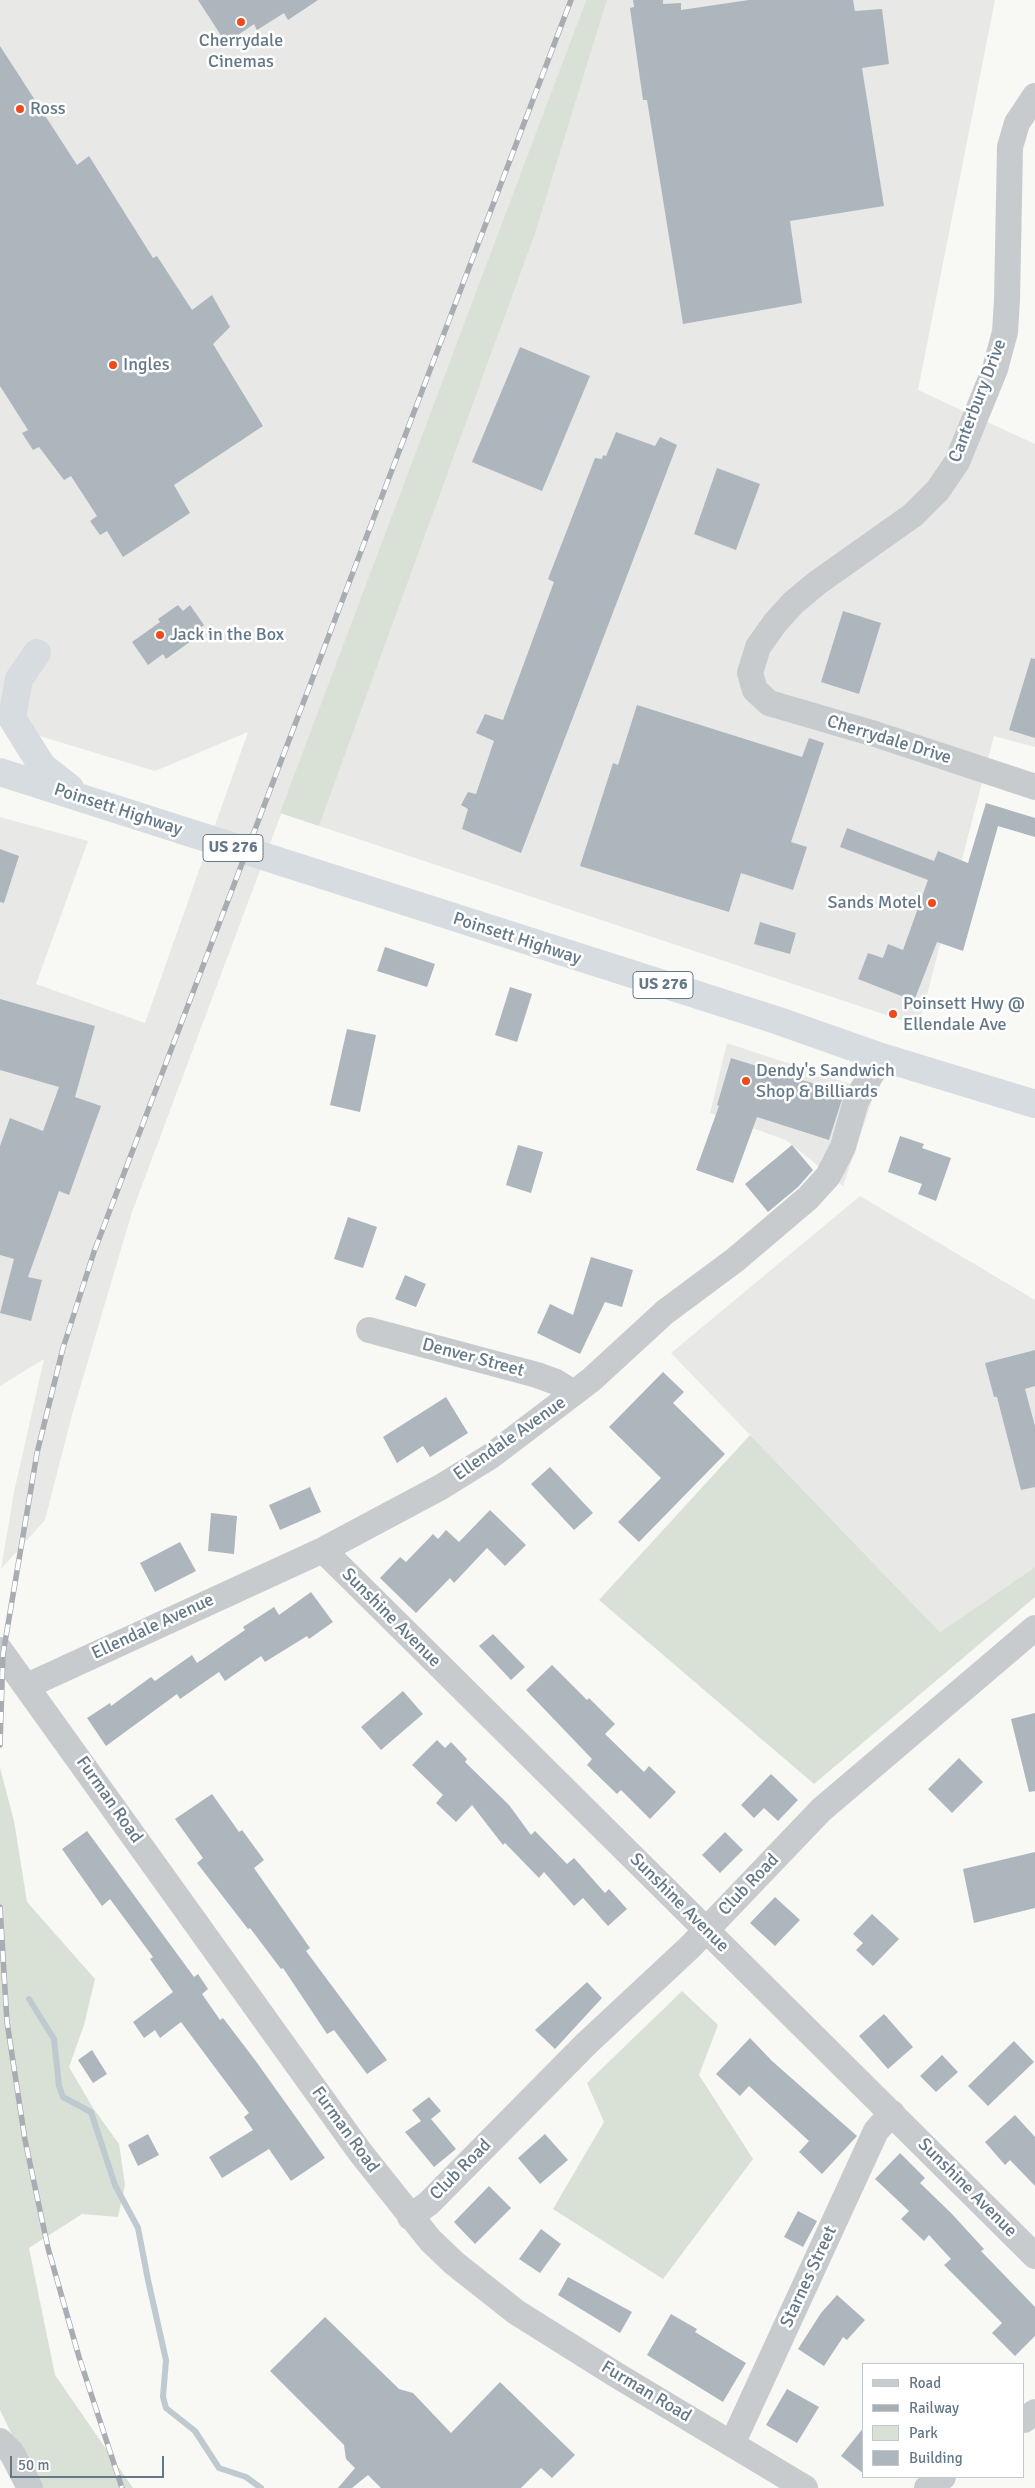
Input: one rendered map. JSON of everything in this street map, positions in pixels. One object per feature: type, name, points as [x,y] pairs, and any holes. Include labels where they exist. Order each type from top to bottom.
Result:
[{"type":"highway","points":[[37,653],[19,679],[12,718],[42,766],[83,799]]},
{"type":"highway","name":"Poinsett Highway","points":[[0,772],[291,867],[767,1018],[881,1058],[1035,1104]]},
{"type":"street","name":"Canterbury Drive","points":[[751,683],[751,663],[758,647],[793,603],[817,582],[914,515],[938,490],[957,462],[994,368],[1005,332],[1008,300],[1010,147],[1017,123],[1035,96]]},
{"type":"street","name":"Cherrydale Drive","points":[[751,683],[761,698],[769,703],[875,734],[1035,786]]},
{"type":"street","name":"Ellendale Avenue","points":[[27,1686],[322,1550],[441,1487],[491,1456],[574,1394],[665,1312],[735,1260],[808,1198],[828,1176],[843,1147],[856,1101],[881,1058]]},
{"type":"street","name":"Denver Street","points":[[369,1330],[537,1375],[556,1382],[574,1394]]},
{"type":"street","name":"Sunshine Avenue","points":[[322,1550],[1035,2256]]},
{"type":"street","name":"Club Road","points":[[410,2217],[429,2203],[586,2044],[706,1930],[821,1810],[1035,1628]]},
{"type":"street","name":"Furman Road","points":[[0,1650],[360,2152],[410,2217],[454,2263],[516,2312],[805,2488]]},
{"type":"street","name":"Starnes Street","points":[[732,2444],[876,2131],[892,2113]]},
{"type":"street","points":[[0,2441],[12,2453],[30,2488]]},
{"type":"street","points":[[927,2488],[942,2478]]},
{"type":"shaded area","points":[[0,0],[586,0],[132,1212],[72,1415],[45,1520],[1,1569],[14,1492],[44,1359],[0,1386],[0,817],[88,841],[36,984],[145,1023],[248,732],[155,771],[0,724]]},
{"type":"shaded area","points":[[607,0],[995,0],[918,390],[1035,444],[1035,747],[994,736],[919,1026],[319,826],[535,234]]},
{"type":"shaded area","points":[[727,1043],[875,1092],[843,1186],[786,1140],[710,1113]]},
{"type":"shaded area","points":[[860,1196],[1035,1300],[1035,1567],[940,1632],[671,1353]]},
{"type":"green space","points":[[586,0],[607,0],[535,234],[319,826],[280,813]]},
{"type":"green space","points":[[750,1435],[940,1632],[1035,1567],[1035,1597],[814,1784],[599,1600]]},
{"type":"green space","points":[[0,1768],[14,1821],[27,1902],[95,1979],[84,2025],[69,2067],[93,2108],[119,2144],[125,2185],[118,2217],[82,2214],[29,2248],[55,2375],[133,2488],[38,2488],[0,2410]]},
{"type":"green space","points":[[682,1991],[718,2025],[699,2075],[753,2159],[663,2279],[553,2209],[604,2122],[587,2083]]},
{"type":"building","name":"Cherrydale Cinemas","points":[[198,0],[318,0],[288,20],[284,13],[257,30],[254,24],[226,43]]},
{"type":"building","points":[[633,0],[663,0],[663,4],[681,3],[681,10],[749,0],[853,0],[855,11],[882,9],[889,64],[862,68],[884,206],[790,221],[802,303],[683,324],[647,100],[643,100],[630,8],[634,7]]},
{"type":"building","name":"Ingles","points":[[0,46],[77,165],[89,156],[153,258],[157,256],[192,310],[212,295],[230,327],[213,344],[263,426],[174,485],[190,513],[123,557],[107,531],[100,535],[90,521],[97,516],[71,476],[64,480],[39,447],[33,450],[22,433],[28,430],[0,386]]},
{"type":"building","points":[[520,347],[590,376],[542,491],[472,462]]},
{"type":"building","points":[[616,432],[655,446],[660,437],[677,445],[521,853],[462,829],[468,809],[461,805],[468,792],[476,794],[494,741],[476,733],[485,714],[503,720],[554,582],[548,579],[595,458],[602,459],[603,455],[606,456]]},
{"type":"building","points":[[717,468],[760,484],[736,550],[694,534]]},
{"type":"building","points":[[178,605],[183,611],[190,605],[204,625],[195,632],[198,636],[166,659],[163,654],[148,665],[132,642],[160,622],[158,619]]},
{"type":"building","points":[[843,611],[881,623],[859,694],[821,682]]},
{"type":"building","points":[[1031,658],[1035,659],[1035,738],[1009,730]]},
{"type":"building","points":[[637,705],[802,757],[809,738],[824,743],[791,842],[807,847],[793,890],[741,873],[729,912],[580,866],[613,763],[618,765]]},
{"type":"building","name":"Sands Motel","points":[[986,803],[1035,818],[1035,837],[998,826],[963,951],[937,942],[914,1001],[858,979],[868,953],[883,958],[888,944],[903,950],[928,880],[840,847],[847,828],[934,861],[938,851],[968,863]]},
{"type":"building","points":[[0,849],[19,856],[4,903],[0,902]]},
{"type":"building","points":[[760,922],[796,933],[790,954],[754,944]]},
{"type":"building","points":[[385,947],[435,964],[427,987],[377,971]]},
{"type":"building","points":[[510,987],[532,994],[517,1042],[495,1035]]},
{"type":"building","points":[[0,999],[95,1026],[75,1097],[101,1106],[69,1195],[59,1191],[28,1277],[42,1280],[31,1321],[0,1313],[14,1259],[0,1255],[0,1146],[10,1118],[43,1131],[59,1087],[0,1070]]},
{"type":"building","points":[[347,1029],[376,1035],[360,1112],[330,1105]]},
{"type":"building","points":[[731,1058],[844,1093],[829,1140],[757,1117],[733,1183],[696,1170],[719,1106],[717,1105]]},
{"type":"building","points":[[900,1136],[924,1144],[922,1148],[951,1158],[936,1201],[918,1194],[922,1184],[888,1172]]},
{"type":"building","points":[[518,1145],[543,1152],[531,1193],[506,1185]]},
{"type":"building","points":[[792,1145],[813,1170],[798,1187],[768,1212],[745,1184]]},
{"type":"building","points":[[348,1217],[377,1227],[363,1268],[334,1259]]},
{"type":"building","points":[[591,1257],[633,1270],[622,1307],[605,1302],[580,1354],[537,1333],[550,1304],[573,1315]]},
{"type":"building","points":[[405,1275],[426,1284],[416,1307],[395,1299]]},
{"type":"building","points":[[1035,1350],[1035,1386],[1025,1389],[1035,1426],[1035,1487],[1021,1490],[997,1397],[994,1397],[985,1363]]},
{"type":"building","points":[[663,1372],[684,1392],[673,1403],[725,1454],[639,1542],[618,1522],[661,1478],[609,1427]]},
{"type":"building","points":[[446,1397],[468,1433],[430,1457],[423,1446],[397,1463],[383,1437]]},
{"type":"building","points":[[550,1467],[593,1513],[574,1530],[531,1484]]},
{"type":"building","points":[[310,1487],[321,1512],[280,1530],[269,1505]]},
{"type":"building","points":[[490,1510],[526,1545],[505,1566],[487,1548],[454,1583],[450,1578],[416,1613],[380,1578],[400,1557],[406,1562],[433,1534],[438,1539],[446,1530],[459,1542]]},
{"type":"building","points":[[211,1513],[237,1516],[234,1554],[208,1551]]},
{"type":"building","points":[[180,1542],[196,1571],[155,1592],[140,1563]]},
{"type":"building","points":[[311,1592],[333,1622],[309,1639],[307,1636],[265,1662],[261,1656],[225,1681],[219,1672],[180,1699],[177,1694],[106,1746],[87,1718],[110,1703],[111,1706],[151,1677],[155,1681],[192,1655],[197,1663],[245,1630],[243,1627],[274,1607],[279,1615]]},
{"type":"building","points":[[493,1634],[525,1667],[511,1680],[479,1646]]},
{"type":"building","points":[[552,1665],[587,1700],[589,1698],[615,1724],[605,1734],[644,1772],[649,1766],[676,1792],[650,1819],[621,1790],[617,1794],[587,1765],[592,1759],[526,1690]]},
{"type":"building","points":[[403,1691],[423,1714],[381,1750],[361,1727]]},
{"type":"building","points":[[1035,1713],[1035,1791],[1029,1792],[1011,1719]]},
{"type":"building","points":[[437,1740],[445,1748],[451,1742],[467,1759],[465,1762],[509,1805],[531,1835],[535,1831],[567,1864],[574,1858],[605,1893],[609,1889],[627,1909],[608,1926],[583,1898],[574,1906],[544,1872],[539,1878],[505,1843],[503,1845],[472,1805],[456,1822],[436,1803],[443,1795],[412,1765]]},
{"type":"building","points":[[959,1758],[983,1782],[952,1813],[928,1789]]},
{"type":"building","points":[[771,1774],[798,1800],[778,1821],[764,1808],[754,1818],[741,1805]]},
{"type":"building","points":[[212,1794],[239,1832],[242,1830],[264,1860],[254,1868],[310,1948],[306,1951],[387,2060],[367,2074],[334,2030],[327,2034],[283,1968],[281,1969],[250,1928],[248,1929],[197,1863],[203,1858],[175,1819]]},
{"type":"building","points":[[87,1831],[194,1977],[198,1974],[208,1989],[202,1994],[220,2020],[223,2018],[255,2060],[325,2158],[291,2181],[269,2149],[222,2178],[209,2157],[253,2130],[244,2117],[249,2113],[181,2022],[160,2038],[155,2030],[144,2038],[133,2022],[173,1992],[150,1959],[153,1957],[110,1899],[102,1906],[62,1849]]},
{"type":"building","points":[[725,1832],[743,1850],[720,1873],[702,1855]]},
{"type":"building","points":[[1035,1852],[1035,1908],[974,1923],[963,1869]]},
{"type":"building","points":[[775,1897],[800,1920],[775,1946],[750,1923]]},
{"type":"building","points":[[872,1914],[899,1939],[873,1966],[856,1950],[863,1943],[853,1934]]},
{"type":"building","points":[[587,1982],[602,1998],[555,2049],[535,2030]]},
{"type":"building","points":[[884,2014],[913,2047],[888,2069],[859,2036]]},
{"type":"building","points":[[750,2038],[772,2061],[857,2136],[822,2174],[799,2152],[809,2141],[749,2086],[740,2096],[716,2074]]},
{"type":"building","points":[[1014,2041],[1034,2062],[988,2106],[968,2086]]},
{"type":"building","points":[[92,2050],[107,2074],[93,2083],[78,2060]]},
{"type":"building","points":[[942,2055],[958,2072],[936,2092],[920,2076]]},
{"type":"building","points":[[429,2097],[441,2111],[431,2119],[456,2149],[434,2167],[405,2132],[421,2121],[412,2110]]},
{"type":"building","points":[[1015,2115],[1035,2137],[1035,2186],[1010,2160],[1005,2165],[985,2142]]},
{"type":"building","points":[[148,2134],[159,2155],[138,2166],[128,2145]]},
{"type":"building","points":[[545,2134],[568,2160],[540,2184],[518,2158]]},
{"type":"building","points":[[900,2153],[925,2178],[920,2183],[952,2214],[984,2249],[981,2251],[1035,2307],[1035,2336],[1015,2356],[992,2333],[1002,2323],[944,2265],[951,2259],[929,2235],[924,2241],[901,2219],[909,2211],[875,2179]]},
{"type":"building","points":[[489,2186],[511,2208],[475,2244],[454,2222]]},
{"type":"building","points":[[798,2211],[817,2221],[803,2247],[784,2237]]},
{"type":"building","points":[[541,2229],[561,2244],[540,2273],[519,2259]]},
{"type":"building","points":[[568,2277],[632,2312],[620,2333],[558,2295]]},
{"type":"building","points":[[837,2295],[865,2320],[847,2340],[843,2337],[824,2366],[798,2349],[821,2313]]},
{"type":"building","points":[[671,2314],[697,2329],[695,2332],[746,2363],[723,2402],[647,2355]]},
{"type":"building","points":[[325,2317],[399,2389],[413,2393],[451,2433],[500,2382],[575,2455],[552,2478],[541,2468],[521,2488],[381,2488],[368,2475],[352,2488],[338,2488],[355,2468],[346,2459],[344,2445],[270,2371]]},
{"type":"building","points":[[787,2389],[819,2407],[797,2443],[766,2425]]},
{"type":"building","points":[[862,2430],[862,2472],[841,2456]]},
{"type":"waterway","points":[[29,1999],[54,2039],[59,2086],[63,2097],[91,2112],[115,2185],[138,2228],[166,2360],[163,2397],[166,2408],[195,2431],[219,2468],[246,2477],[261,2488]]},
{"type":"railway","points":[[0,1745],[3,1654],[37,1453],[63,1348],[94,1252],[571,0]]},
{"type":"railway","points":[[0,1907],[7,2022],[25,2140],[48,2248],[79,2357],[122,2488]]},
{"type":"place","name":"Cherrydale Cinemas","points":[[241,22]]},
{"type":"place","name":"Ross","points":[[20,109]]},
{"type":"place","name":"Ingles","points":[[113,365]]},
{"type":"place","name":"Jack in the Box","points":[[160,635]]},
{"type":"place","name":"Sands Motel","points":[[932,903]]},
{"type":"place","name":"Poinsett Hwy @ Ellendale Ave","points":[[893,1014]]},
{"type":"place","name":"Dendy's Sandwich Shop & Billiards","points":[[746,1081]]}]
